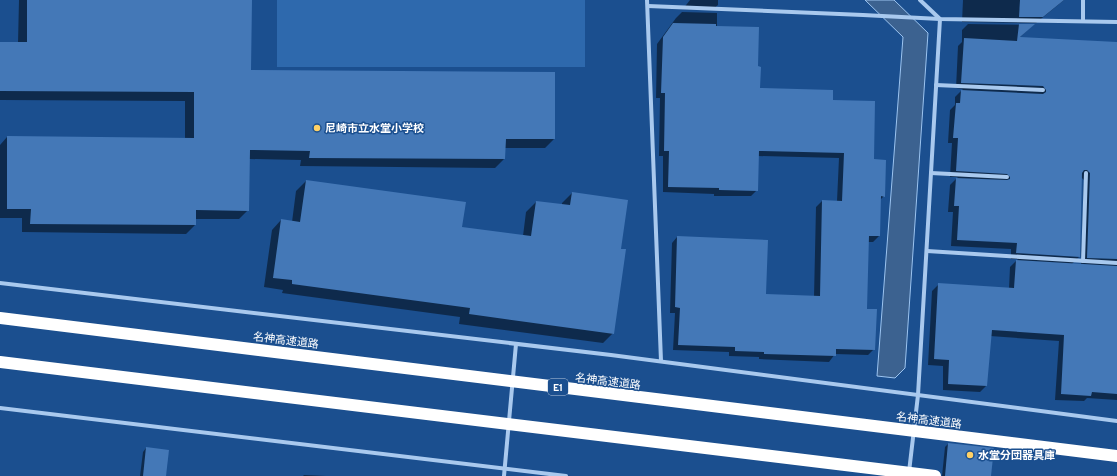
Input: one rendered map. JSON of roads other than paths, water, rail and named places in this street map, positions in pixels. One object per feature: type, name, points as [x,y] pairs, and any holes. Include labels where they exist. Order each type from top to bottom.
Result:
[{"type":"highway","name":"名神高速道路","points":[[0,318],[1117,456]]},
{"type":"highway","points":[[0,362],[935,476]]},
{"type":"street","points":[[647,0],[661,361]]},
{"type":"street","points":[[909,476],[918,395],[940,19],[920,0]]},
{"type":"street","points":[[1082,21],[1083,0]]},
{"type":"street","points":[[648,6],[863,14],[940,19],[1117,22]]},
{"type":"street","points":[[936,85],[1043,90]]},
{"type":"street","points":[[931,173],[1007,177]]},
{"type":"street","points":[[1083,261],[1086,173]]},
{"type":"street","points":[[927,251],[1117,263]]},
{"type":"street","points":[[0,283],[661,361],[1117,421]]},
{"type":"street","points":[[504,476],[516,344]]},
{"type":"street","points":[[0,408],[566,476]]},
{"type":"place","name":"尼崎市立水堂小学校","points":[[317,128]]},
{"type":"place","name":"水堂分団器具庫","points":[[970,455]]}]
